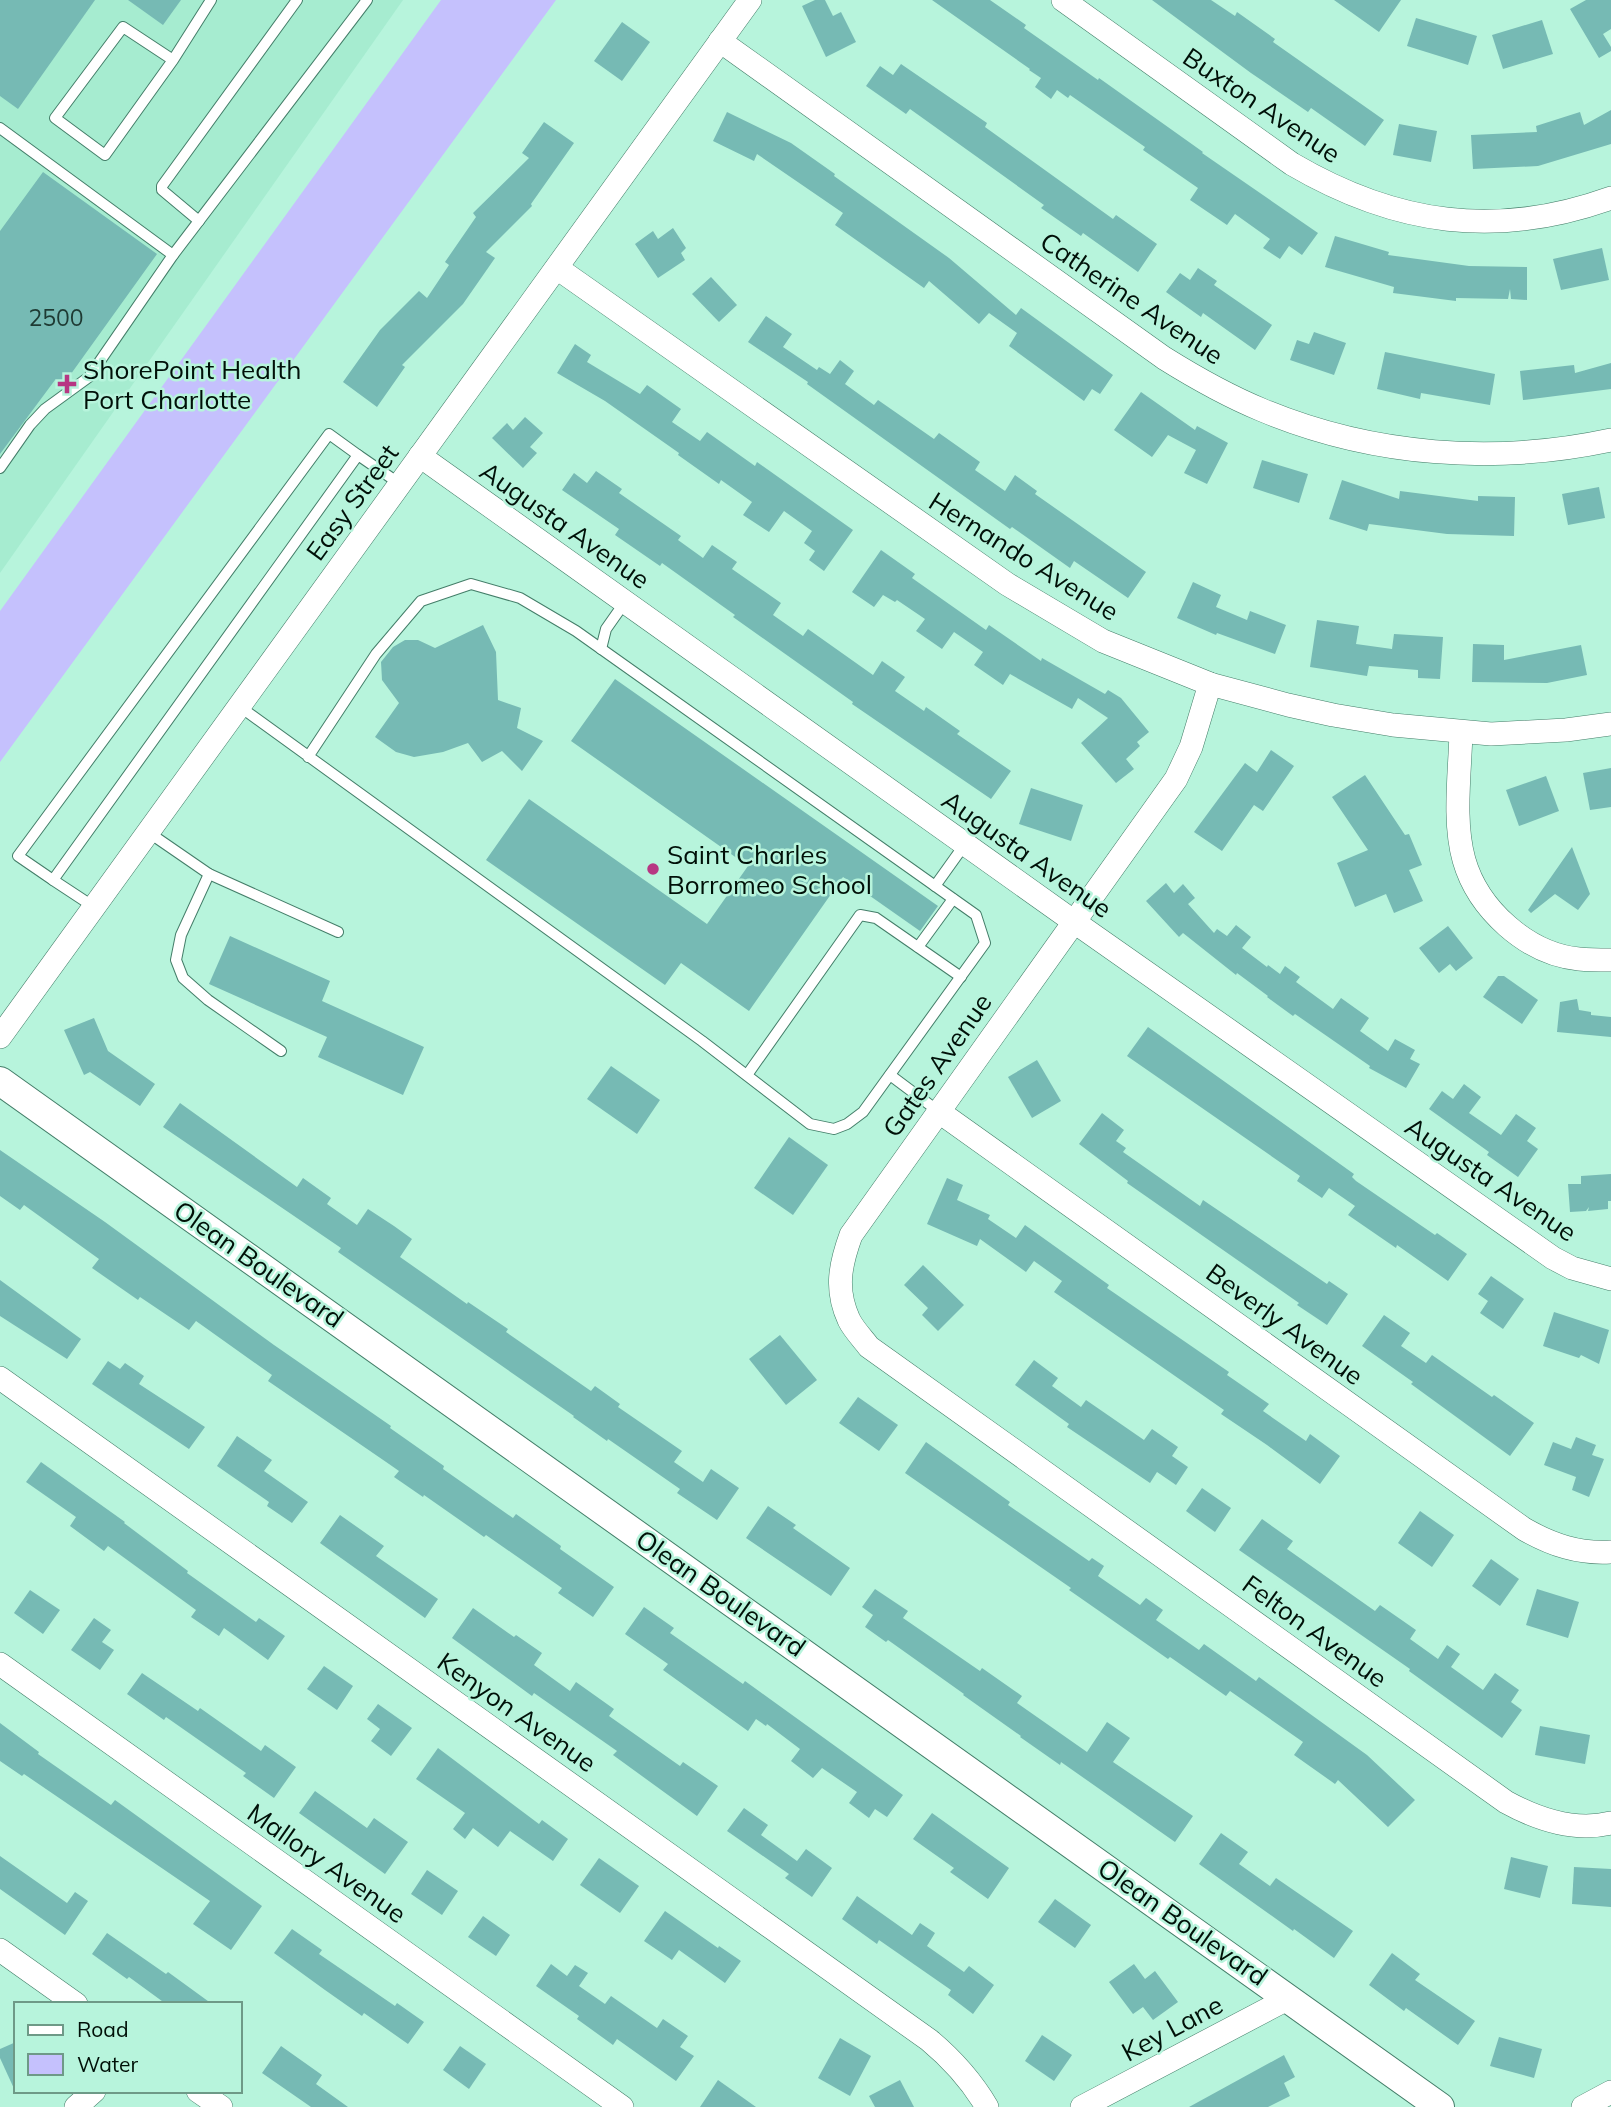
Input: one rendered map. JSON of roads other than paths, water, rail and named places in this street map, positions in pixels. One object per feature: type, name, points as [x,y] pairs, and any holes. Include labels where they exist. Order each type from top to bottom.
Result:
[{"type":"street","name":"Easy Street","points":[[0,1037],[750,0]]},
{"type":"street","name":"Buxton Avenue","points":[[1063,0],[1292,164],[1324,183],[1380,206],[1409,214],[1451,220],[1500,222],[1548,216],[1611,198]]},
{"type":"street","name":"Catherine Avenue","points":[[720,41],[1164,358],[1225,394],[1262,410],[1339,436],[1399,448],[1460,454],[1521,454],[1611,440]]},
{"type":"street","name":"Hernando Avenue","points":[[557,268],[1007,584],[1103,641],[1210,684],[1288,705],[1393,725],[1491,734],[1566,730],[1611,724]]},
{"type":"street","name":"Augusta Avenue","points":[[420,456],[1073,921],[1553,1258],[1572,1268],[1611,1279]]},
{"type":"street","name":"Gates Avenue","points":[[1001,1441],[869,1347],[849,1321],[841,1290],[841,1263],[851,1235],[1176,779],[1191,747],[1210,684]]},
{"type":"street","points":[[1461,732],[1458,824],[1464,860],[1481,898],[1509,929],[1542,949],[1577,959],[1611,960]]},
{"type":"street","name":"Olean Boulevard","points":[[0,1081],[1440,2107]]},
{"type":"street","name":"Beverly Avenue","points":[[938,1111],[1524,1529],[1548,1542],[1590,1553],[1611,1552]]},
{"type":"street","name":"Kenyon Avenue","points":[[0,1378],[929,2040],[951,2058],[970,2080],[987,2107]]},
{"type":"street","name":"Felton Avenue","points":[[1001,1441],[1506,1802],[1530,1815],[1558,1824],[1611,1823]]},
{"type":"street","name":"Mallory Avenue","points":[[0,1664],[622,2107]]},
{"type":"street","points":[[0,1950],[73,2002]]},
{"type":"street","name":"Key Lane","points":[[1082,2107],[1289,1998]]},
{"type":"street","points":[[1583,2107],[1611,2092]]},
{"type":"street","points":[[76,2107],[92,2093]]},
{"type":"street","points":[[201,2093],[220,2107]]},
{"type":"lane","points":[[173,61],[123,27],[55,118],[105,155],[173,61],[211,0]]},
{"type":"lane","points":[[199,221],[162,190],[162,186],[297,0]]},
{"type":"lane","points":[[0,468],[30,425],[45,409],[89,377],[173,255],[367,0]]},
{"type":"lane","points":[[0,128],[173,255]]},
{"type":"lane","points":[[94,907],[18,856],[329,434],[400,484]]},
{"type":"lane","points":[[53,880],[358,454]]},
{"type":"lane","points":[[239,706],[308,757],[691,1033],[810,1124],[834,1129],[847,1124],[863,1112],[985,943],[976,915],[576,631],[520,598],[471,584],[421,601],[376,654],[308,757]]},
{"type":"lane","points":[[601,649],[606,629],[625,602]]},
{"type":"lane","points":[[148,832],[209,874],[338,932]]},
{"type":"lane","points":[[934,886],[965,844]]},
{"type":"lane","points":[[209,874],[181,935],[176,960],[183,978],[208,1000],[281,1051]]},
{"type":"lane","points":[[918,947],[953,899]]},
{"type":"lane","points":[[747,1075],[860,915],[876,918],[961,977]]},
{"type":"lane","points":[[890,1075],[938,1111]]},
{"type":"water","points":[[441,0],[556,0],[0,762],[0,611]]},
{"type":"place","name":"ShorePoint Health Port Charlotte","points":[[67,384]]},
{"type":"place","name":"Saint Charles Borromeo School","points":[[653,869]]}]
